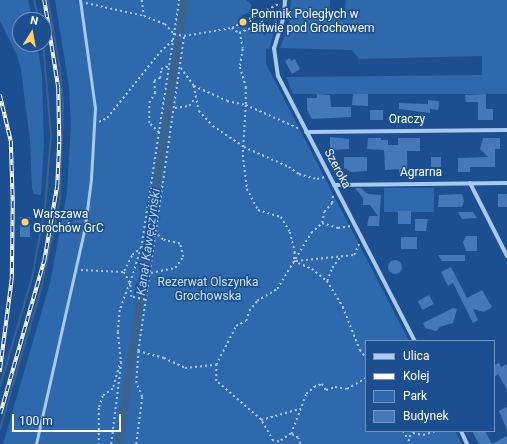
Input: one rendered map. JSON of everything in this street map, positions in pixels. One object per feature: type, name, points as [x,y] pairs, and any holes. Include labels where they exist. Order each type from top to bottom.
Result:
[{"type":"street","name":"Szeroka","points":[[285,0],[284,16],[274,44],[274,62],[278,76],[414,340]]},
{"type":"street","name":"Oraczy","points":[[306,132],[507,130]]},
{"type":"street","points":[[470,183],[507,256]]},
{"type":"street","name":"Agrarna","points":[[334,185],[507,183]]},
{"type":"street","points":[[461,432],[467,444]]},
{"type":"lane","points":[[36,444],[85,226],[95,123],[80,1]]},
{"type":"path","points":[[142,0],[144,16]]},
{"type":"path","points":[[111,444],[122,375],[118,332],[120,310],[141,248],[179,0]]},
{"type":"path","points":[[253,27],[249,19],[285,0]]},
{"type":"path","points":[[80,1],[144,16],[165,24],[174,34],[184,36],[232,28],[241,23]]},
{"type":"path","points":[[232,28],[240,32],[262,23],[258,14]]},
{"type":"path","points":[[240,32],[243,49],[240,67],[246,87],[244,147],[247,189],[258,210],[281,217],[290,232],[295,252],[294,261]]},
{"type":"path","points":[[136,444],[142,397],[136,383],[138,350],[151,273],[150,261],[156,234],[184,36]]},
{"type":"path","points":[[95,123],[108,118],[160,52],[173,40]]},
{"type":"path","points":[[159,133],[150,123],[149,103],[155,93],[154,81],[160,78],[161,69],[169,66]]},
{"type":"path","points":[[180,67],[194,86],[200,111],[213,126],[244,147],[284,164],[299,174],[318,179],[325,177],[334,185],[332,203],[324,212],[322,223],[311,233],[276,288],[257,301],[249,311],[246,321],[236,326],[216,365],[216,380],[261,420],[273,441],[279,442],[291,434],[306,394],[319,384],[329,391],[335,388],[347,389],[365,379]]},
{"type":"path","points":[[194,86],[227,101],[246,105],[306,132]]},
{"type":"path","points":[[175,108],[189,106],[196,96]]},
{"type":"path","points":[[322,223],[338,228],[356,225]]},
{"type":"path","points":[[151,273],[175,268],[183,257],[180,244],[163,240],[156,234]]},
{"type":"path","points":[[294,261],[354,254],[364,240]]},
{"type":"path","points":[[124,272],[132,255],[141,248]]},
{"type":"path","points":[[327,281],[332,268],[341,256]]},
{"type":"path","points":[[294,261],[312,269],[327,281],[343,307],[360,350],[365,357]]},
{"type":"path","points":[[75,270],[124,272]]},
{"type":"path","points":[[124,272],[130,283],[131,297],[146,300]]},
{"type":"path","points":[[138,350],[164,358],[185,368],[216,365]]},
{"type":"path","points":[[99,444],[99,408],[103,396],[113,389],[121,361]]},
{"type":"path","points":[[261,420],[300,409]]},
{"type":"path","points":[[404,432],[409,437],[411,444]]},
{"type":"path","points":[[409,437],[413,433],[424,435],[433,432]]},
{"type":"path","points":[[291,434],[298,438],[300,444]]},
{"type":"green space","points":[[0,0],[28,0],[31,12],[12,12],[12,45],[0,21]]},
{"type":"green space","name":"Rezerwat Olszynka Grochowska","points":[[55,0],[246,0],[251,4],[252,11],[241,16],[248,30],[260,25],[264,36],[273,26],[275,11],[281,8],[269,49],[266,48],[266,64],[408,340],[365,340],[365,432],[456,432],[462,444],[3,444],[50,283],[67,192],[71,125],[69,87]]},
{"type":"green space","points":[[291,0],[330,0],[330,13],[345,13],[346,0],[507,0],[507,94],[293,94],[286,77],[482,75],[482,56],[359,59],[352,50],[280,48],[289,23]]},
{"type":"green space","points":[[16,52],[38,52],[42,75],[44,144],[41,195],[34,194],[32,188],[30,141],[21,70]]},
{"type":"green space","points":[[384,188],[434,188],[434,212],[384,212]]},
{"type":"building","points":[[290,58],[291,61],[295,59],[300,69],[292,74],[285,61]]},
{"type":"building","points":[[317,94],[330,95],[331,107],[351,107],[351,117],[312,119],[307,110],[307,98],[317,98]]},
{"type":"building","points":[[353,94],[368,94],[368,106],[352,105]]},
{"type":"building","points":[[486,94],[486,109],[493,109],[493,120],[478,120],[478,102],[466,102],[465,95]]},
{"type":"building","points":[[428,100],[439,101],[438,110],[430,109],[430,113],[399,109],[399,103],[428,104]]},
{"type":"building","points":[[370,110],[383,110],[383,120],[370,120]]},
{"type":"building","points":[[330,137],[349,139],[349,149],[330,150]]},
{"type":"building","points":[[368,138],[381,138],[381,140],[388,140],[388,145],[398,145],[398,138],[420,138],[420,151],[407,151],[407,169],[399,173],[399,169],[385,170],[384,150],[367,149]]},
{"type":"building","points":[[483,138],[500,138],[500,149],[495,149],[495,167],[470,167],[470,172],[458,172],[458,158],[488,157],[480,149]]},
{"type":"building","points":[[344,157],[367,157],[367,171],[352,172],[344,168]]},
{"type":"building","points":[[431,157],[441,157],[441,167],[431,167]]},
{"type":"building","points":[[355,188],[361,188],[368,194],[381,195],[379,226],[367,226],[369,216],[378,216],[370,205],[363,205],[363,198]]},
{"type":"building","points":[[462,194],[464,201],[462,207],[438,207],[439,195]]},
{"type":"building","points":[[498,194],[507,194],[507,207],[498,207]]},
{"type":"building","points":[[398,211],[411,211],[411,224],[398,224]]},
{"type":"building","points":[[458,212],[473,212],[477,218],[462,219]]},
{"type":"building","name":"Warszawa Grochów GrC","points":[[20,217],[30,217],[30,237],[20,237]]},
{"type":"building","points":[[415,219],[428,219],[426,231],[415,231]]},
{"type":"building","points":[[466,236],[477,236],[477,251],[466,251],[463,242]]},
{"type":"building","points":[[401,237],[417,237],[417,249],[401,249]]},
{"type":"building","points":[[438,255],[465,255],[465,261],[442,261]]},
{"type":"building","points":[[395,260],[400,262],[402,267],[400,272],[395,274],[390,272],[388,267],[390,262]]},
{"type":"building","points":[[451,267],[467,298],[482,290],[492,307],[484,312],[473,309],[478,320],[473,323],[453,283],[448,286],[441,272]]},
{"type":"building","points":[[429,295],[434,304],[422,310],[418,301]]},
{"type":"building","points":[[453,308],[457,309],[453,323],[440,327],[436,331],[425,328],[423,323]]},
{"type":"building","points":[[499,363],[501,367],[507,364],[507,390],[498,374],[495,376],[495,365]]},
{"type":"building","points":[[507,407],[507,430],[499,411]]},
{"type":"building","points":[[473,432],[486,432],[492,444],[479,444]]},
{"type":"building","points":[[507,436],[507,444],[492,444]]},
{"type":"waterway","points":[[34,0],[37,12]]},
{"type":"waterway","points":[[0,429],[42,285],[60,198],[63,103],[60,69],[48,0]]},
{"type":"waterway","name":"Kanał Kawęczyński","points":[[180,30],[185,0]]},
{"type":"waterway","name":"Kanał Kawęczyński","points":[[119,444],[178,40]]},
{"type":"waterway","points":[[0,386],[32,278],[45,208],[51,135],[44,52]]},
{"type":"railway","points":[[0,414],[44,261],[57,186],[59,142],[58,88],[44,0]]},
{"type":"railway","points":[[0,95],[11,141],[13,202],[12,279],[0,372]]},
{"type":"place","name":"Pomnik Poległych w Bitwie pod Grochowem","points":[[243,22]]},
{"type":"place","name":"Warszawa Grochów GrC","points":[[25,222]]}]
